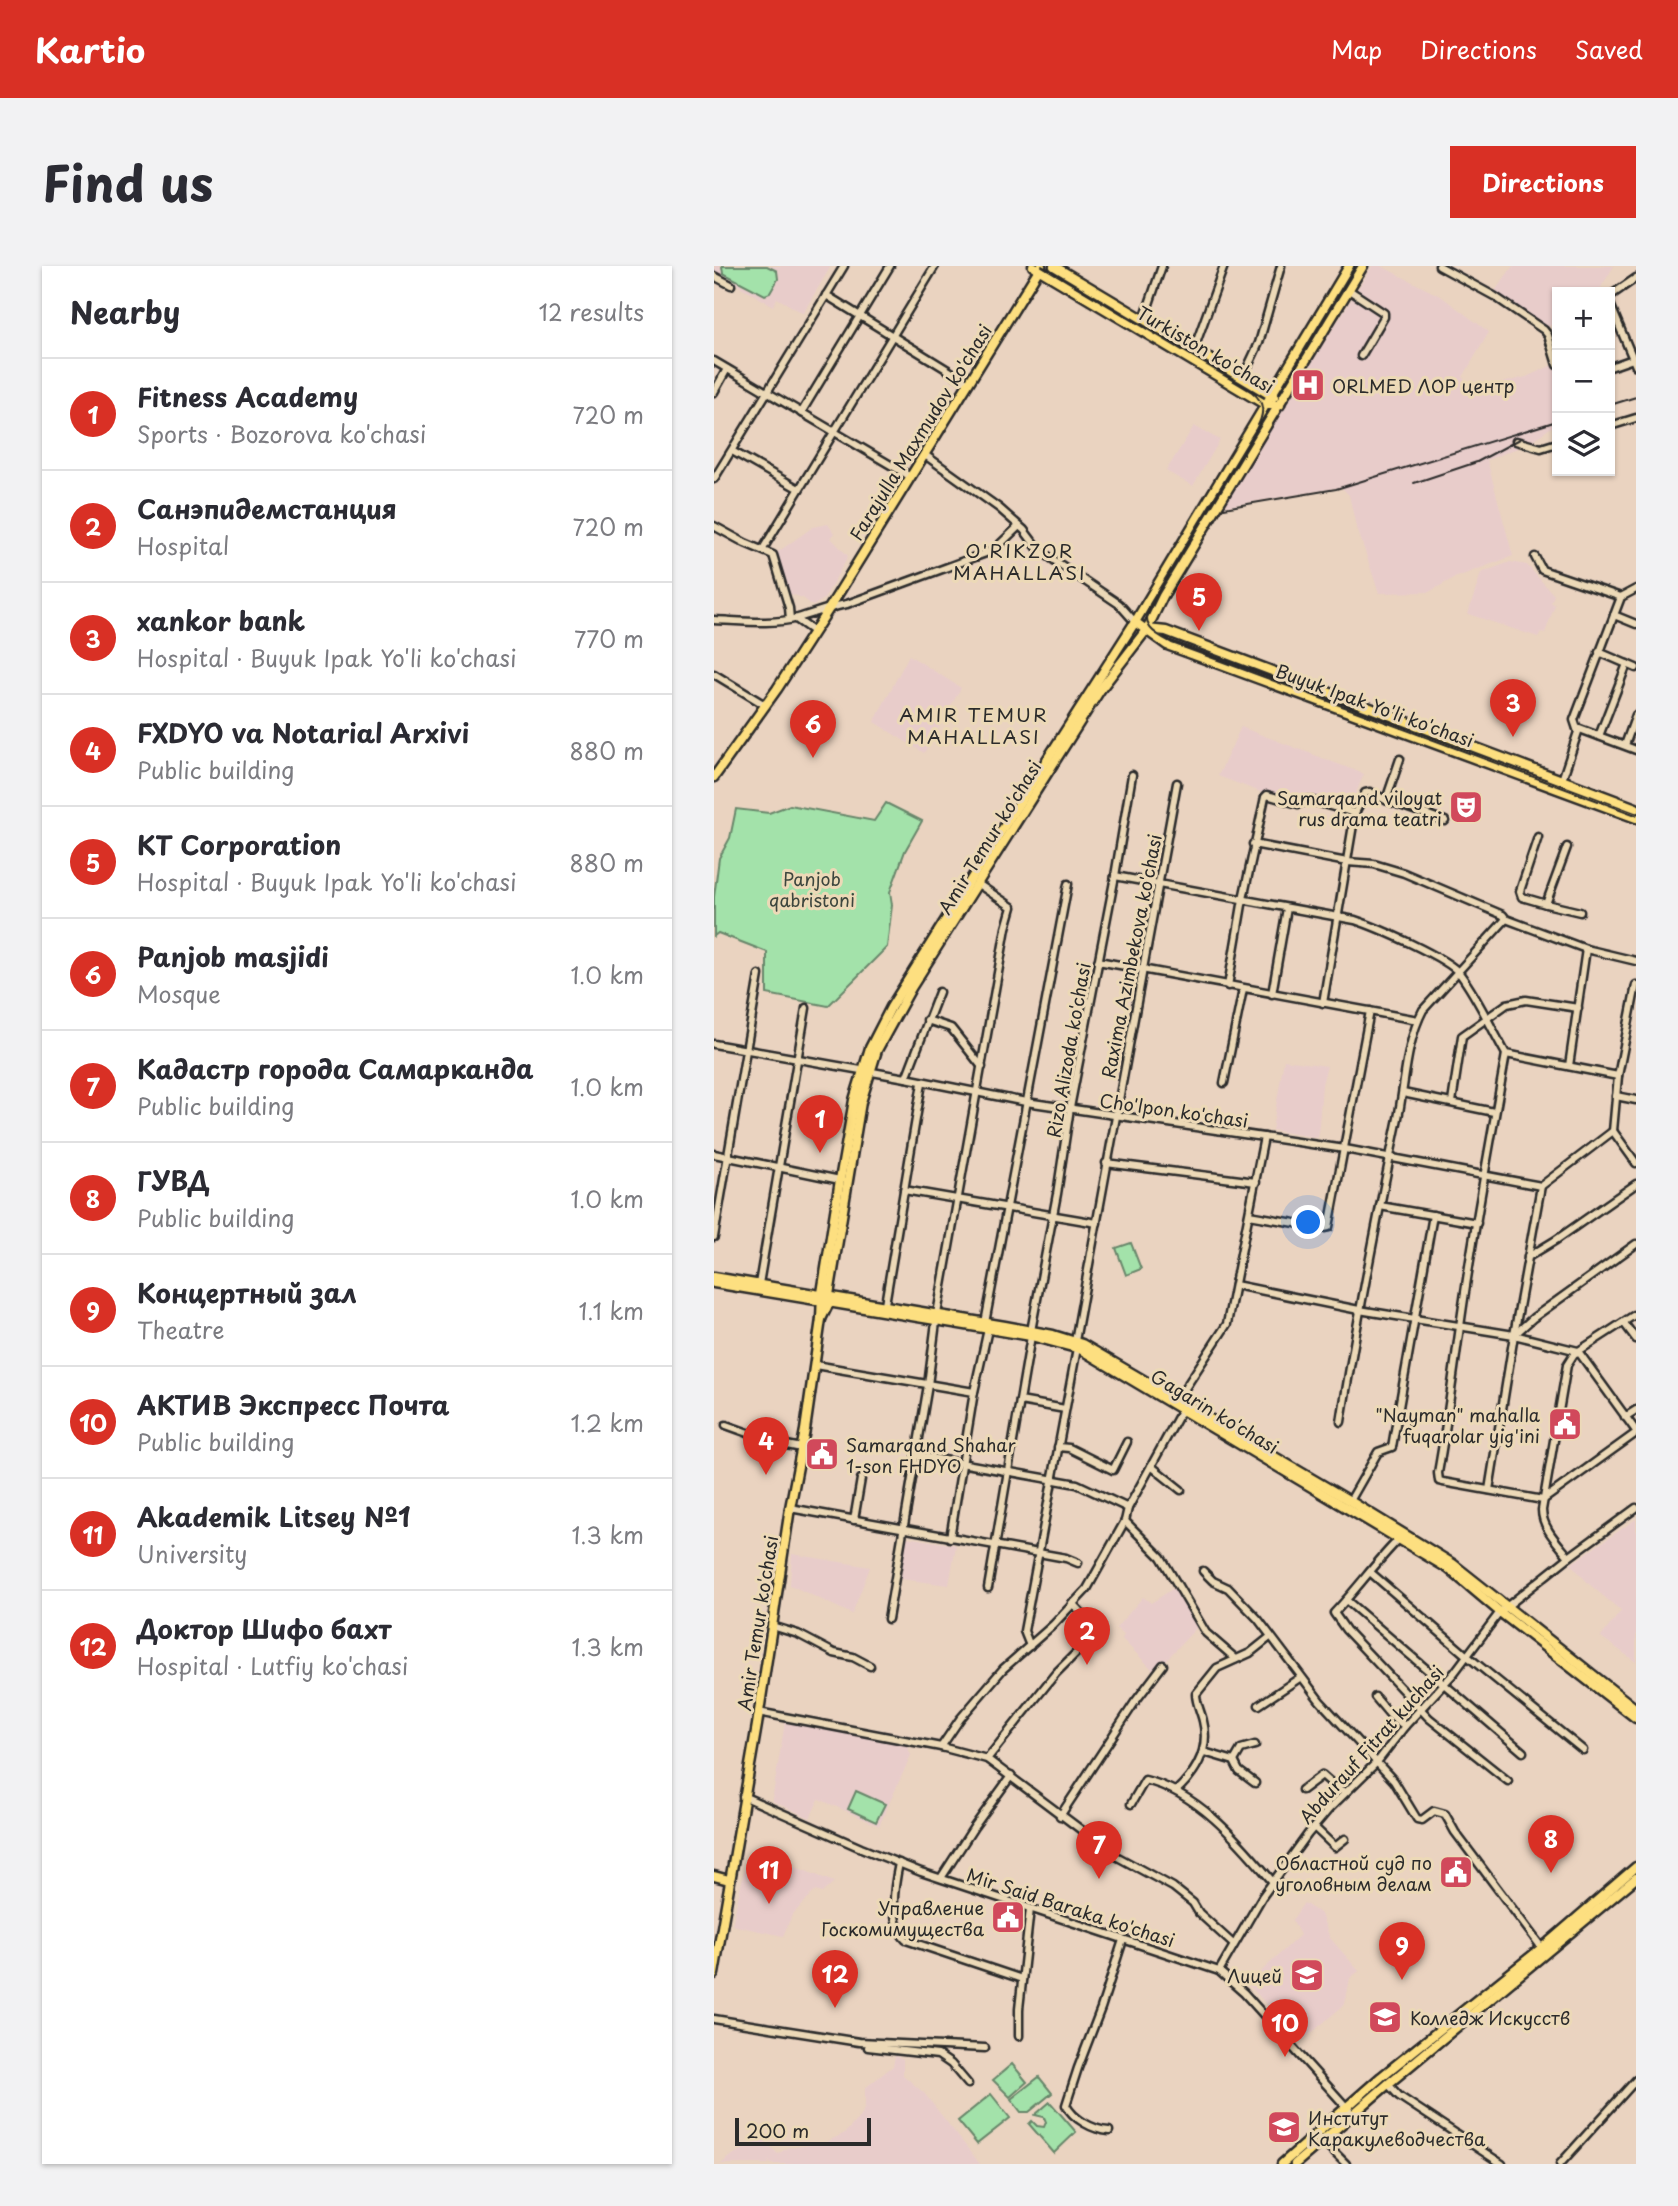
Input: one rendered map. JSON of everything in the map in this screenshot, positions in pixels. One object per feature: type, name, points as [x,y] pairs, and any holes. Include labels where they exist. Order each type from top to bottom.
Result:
[{"type":"main road","name":"Turkiston ko'chasi","points":[[1054,266],[1243,377],[1272,395],[1280,405]]},
{"type":"main road","name":"Amir Temur ko'chasi","points":[[945,929],[1135,622],[1349,266]]},
{"type":"main road","name":"Amir Temur ko'chasi","points":[[714,1974],[816,1365],[821,1319],[870,1048],[891,1007],[978,884],[1100,690],[1147,629],[1163,596],[1363,266]]},
{"type":"main road","name":"Turkiston ko'chasi","points":[[1037,267],[1266,405],[1280,405]]},
{"type":"main road","name":"Farajulla Maxmudov ko'chasi","points":[[715,773],[765,705],[830,607],[969,383],[1037,267]]},
{"type":"main road","name":"Buyuk Ipak Yo'li ko'chasi","points":[[1135,622],[1167,645],[1636,818]]},
{"type":"main road","name":"Buyuk Ipak Yo'li ko'chasi","points":[[1147,629],[1166,631],[1636,807]]},
{"type":"main road","name":"Amir Temur ko'chasi","points":[[825,1297],[840,1180],[866,1071]]},
{"type":"main road","name":"Gagarin ko'chasi","points":[[714,1276],[1031,1334],[1076,1345],[1350,1501],[1453,1564],[1509,1607],[1622,1702],[1636,1718]]},
{"type":"main road","name":"Gagarin ko'chasi","points":[[714,1283],[886,1304],[937,1317]]},
{"type":"main road","name":"Gagarin ko'chasi","points":[[1180,1404],[1449,1569],[1500,1612],[1622,1702],[1636,1709]]},
{"type":"main road","points":[[1636,1703],[1622,1702],[1626,1716],[1636,1725]]},
{"type":"main road","points":[[1295,2164],[1419,2046],[1542,1948],[1636,1867]]},
{"type":"main road","points":[[714,1877],[729,1880]]},
{"type":"main road","points":[[1282,2164],[1388,2084],[1636,1878]]},
{"type":"street","points":[[714,479],[844,266]]},
{"type":"street","points":[[801,413],[890,266]]},
{"type":"street","points":[[763,550],[935,266]]},
{"type":"street","points":[[1144,319],[1162,266]]},
{"type":"street","points":[[1194,349],[1224,266]]},
{"type":"street","points":[[1243,377],[1258,343],[1281,266]]},
{"type":"street","points":[[1439,266],[1494,296],[1544,330],[1552,350]]},
{"type":"street","points":[[714,276],[731,285]]},
{"type":"street","points":[[1615,293],[1636,278]]},
{"type":"street","points":[[1349,290],[1384,313],[1362,356]]},
{"type":"street","points":[[826,295],[969,383]]},
{"type":"street","points":[[1615,316],[1635,363],[1615,366]]},
{"type":"street","points":[[1548,335],[1552,333]]},
{"type":"street","points":[[714,361],[911,477]]},
{"type":"street","points":[[714,392],[727,369]]},
{"type":"street","points":[[1615,424],[1636,418]]},
{"type":"street","points":[[1516,441],[1541,448],[1552,445]]},
{"type":"street","points":[[732,451],[799,489]]},
{"type":"street","points":[[925,455],[999,508],[1039,550],[1119,604],[1135,622]]},
{"type":"street","points":[[714,526],[745,544],[773,555],[793,619],[813,631]]},
{"type":"street","points":[[714,620],[793,619],[847,604],[994,550],[1018,526]]},
{"type":"street","points":[[1535,557],[1542,570],[1620,597]]},
{"type":"street","points":[[1562,780],[1578,732],[1574,720],[1620,597],[1636,589]]},
{"type":"street","points":[[1614,615],[1636,624]]},
{"type":"street","points":[[1599,652],[1636,668]]},
{"type":"street","points":[[1599,736],[1627,664]]},
{"type":"street","points":[[714,674],[765,705]]},
{"type":"street","points":[[1625,746],[1636,715]]},
{"type":"street","points":[[1577,728],[1636,750]]},
{"type":"street","points":[[1386,800],[1400,759]]},
{"type":"street","name":"Rizo Alizoda ko'chasi","points":[[988,1588],[1070,1108],[1132,775]]},
{"type":"street","name":"Raxima Azimbekova ko'chasi","points":[[1030,1646],[1024,1631],[1177,783]]},
{"type":"street","points":[[1323,1003],[1355,813],[1364,793],[1370,792],[1445,821]]},
{"type":"street","points":[[1228,986],[1263,800],[1267,795],[1298,804],[1309,800],[1355,813]]},
{"type":"street","points":[[1538,837],[1520,891],[1522,897],[1580,912]]},
{"type":"street","points":[[1253,844],[1347,862],[1374,864],[1404,873],[1503,915],[1506,919],[1586,949],[1636,961]]},
{"type":"street","points":[[1546,904],[1567,847]]},
{"type":"street","points":[[1115,876],[1369,925],[1445,962],[1459,972],[1506,1054],[1494,1112],[1485,1177],[1477,1223],[1461,1328],[1454,1378],[1437,1472],[1439,1481],[1543,1500],[1636,1432],[1578,1351],[1514,1335],[1461,1328],[1414,1317],[1359,1310],[1235,1285]]},
{"type":"street","points":[[888,1619],[937,1317],[1006,928],[1012,907],[978,884]]},
{"type":"street","points":[[950,1538],[1006,1206],[1068,884]]},
{"type":"street","points":[[1272,993],[1287,908]]},
{"type":"street","points":[[1341,1422],[1359,1310],[1414,1027],[1423,1010],[1506,919]]},
{"type":"street","points":[[1569,1066],[1586,949]]},
{"type":"street","points":[[1098,961],[1418,1020]]},
{"type":"street","points":[[714,1237],[759,975]]},
{"type":"street","points":[[1636,985],[1618,1076],[1613,1131],[1636,1163]]},
{"type":"street","points":[[1224,1083],[1243,989]]},
{"type":"street","points":[[906,1078],[939,992]]},
{"type":"street","points":[[1452,1102],[1462,1036],[1507,1004],[1527,1000],[1578,1008]]},
{"type":"street","points":[[759,1284],[806,1008]]},
{"type":"street","points":[[1249,1215],[1329,1227],[1370,1011]]},
{"type":"street","points":[[927,1020],[951,1028],[982,1067]]},
{"type":"street","name":"Cho'lpon ko'chasi","points":[[714,1044],[1026,1101],[1390,1157],[1541,1186]]},
{"type":"street","points":[[1506,1054],[1618,1076]]},
{"type":"street","points":[[886,1304],[922,1083]]},
{"type":"street","points":[[1403,1093],[1494,1112]]},
{"type":"street","points":[[1616,1096],[1636,1100]]},
{"type":"street","points":[[1489,1490],[1541,1186],[1613,1131]]},
{"type":"street","points":[[941,1747],[960,1719],[1003,1669],[1053,1625],[1087,1589],[1125,1521],[1128,1508],[1180,1404],[1227,1324],[1264,1137]]},
{"type":"street","points":[[714,1154],[840,1180]]},
{"type":"street","points":[[1107,1163],[1256,1182]]},
{"type":"street","points":[[1528,1257],[1636,1184]]},
{"type":"street","points":[[904,1190],[1097,1223]]},
{"type":"street","points":[[1380,1206],[1477,1223]]},
{"type":"street","points":[[1350,1501],[1378,1452],[1392,1447],[1433,1215]]},
{"type":"street","points":[[1514,1335],[1636,1244]]},
{"type":"street","points":[[1569,1557],[1542,1518],[1567,1365],[1570,1357],[1578,1351],[1636,1314]]},
{"type":"street","points":[[1624,1322],[1636,1339]]},
{"type":"street","points":[[816,1365],[974,1392]]},
{"type":"street","points":[[1020,1401],[1065,1409]]},
{"type":"street","points":[[1625,1417],[1636,1410]]},
{"type":"street","points":[[726,1425],[776,1443],[802,1448]]},
{"type":"street","points":[[1058,1447],[1069,1448],[1113,1470],[1127,1443]]},
{"type":"street","points":[[916,1455],[1077,1484],[1128,1508]]},
{"type":"street","points":[[1151,1466],[1181,1490]]},
{"type":"street","points":[[854,1520],[861,1479]]},
{"type":"street","points":[[790,1508],[1066,1558],[1078,1563]]},
{"type":"street","name":"Abdurauf Fitrat kuchasi","points":[[1219,1971],[1273,1881],[1314,1827],[1378,1761],[1405,1726],[1444,1684],[1500,1612],[1636,1508]]},
{"type":"street","points":[[1125,1521],[1161,1557],[1206,1633],[1236,1659]]},
{"type":"street","points":[[1399,1539],[1334,1613],[1346,1630],[1420,1709],[1508,1781]]},
{"type":"street","points":[[1203,1571],[1213,1581],[1228,1588],[1258,1619],[1325,1707],[1394,1781],[1417,1819],[1420,1821],[1434,1811],[1445,1814],[1455,1832],[1542,1948]]},
{"type":"street","points":[[1370,1572],[1466,1655],[1583,1750]]},
{"type":"street","points":[[1346,1600],[1523,1752]]},
{"type":"street","points":[[1072,1603],[1098,1630]]},
{"type":"street","points":[[772,1626],[798,1634],[834,1653],[853,1657],[870,1666]]},
{"type":"street","points":[[1176,1791],[1199,1765],[1204,1752],[1205,1728],[1196,1694],[1217,1668],[1250,1653],[1270,1637]]},
{"type":"street","points":[[987,1759],[1056,1673],[1082,1647]]},
{"type":"street","points":[[1060,1816],[1135,1702],[1163,1665]]},
{"type":"street","points":[[1259,1705],[1301,1676]]},
{"type":"street","points":[[1375,1697],[1391,1716],[1405,1726]]},
{"type":"street","points":[[758,1712],[941,1747],[987,1759],[1116,1856],[1173,1886],[1233,1944]]},
{"type":"street","points":[[1234,1761],[1241,1749],[1255,1745]]},
{"type":"street","points":[[1204,1752],[1234,1761],[1239,1771],[1255,1783]]},
{"type":"street","points":[[1301,1790],[1322,1775],[1338,1789],[1346,1792]]},
{"type":"street","points":[[941,1878],[1011,1776]]},
{"type":"street","points":[[1130,1804],[1145,1780],[1176,1791],[1191,1800],[1232,1837],[1273,1881]]},
{"type":"street","name":"Mir Said Baraka ko'chasi","points":[[743,1796],[899,1863],[1219,1971],[1244,1993],[1349,2111]]},
{"type":"street","points":[[1314,1827],[1335,1847],[1345,1839]]},
{"type":"street","points":[[899,1863],[894,1886],[896,1920],[899,1932],[906,1940],[1022,1979]]},
{"type":"street","points":[[1018,2036],[1030,1909]]},
{"type":"street","points":[[1109,2132],[1088,2124],[1069,2111],[1066,2105],[1123,1940]]},
{"type":"street","points":[[714,2020],[938,2051],[985,2048]]},
{"type":"street","points":[[938,2051],[968,2084]]},
{"type":"street","points":[[1565,2162],[1636,2080]]},
{"type":"street","points":[[1388,2084],[1399,2096],[1502,2164]]},
{"type":"street","points":[[1322,2140],[1346,2164]]},
{"type":"shaded area","points":[[715,266],[831,266],[803,313],[777,298],[773,306],[714,271]]},
{"type":"shaded area","points":[[1372,266],[1381,266],[1442,297],[1489,332],[1463,377],[1469,391],[1526,377],[1552,365],[1552,427],[1528,444],[1487,460],[1513,556],[1454,578],[1429,592],[1379,593],[1355,522],[1349,495],[1341,487],[1222,507]]},
{"type":"shaded area","points":[[1513,266],[1614,266],[1601,287],[1552,287],[1552,324],[1548,327],[1495,291]]},
{"type":"shaded area","points":[[1194,426],[1220,440],[1193,486],[1166,471]]},
{"type":"shaded area","points":[[828,524],[834,533],[831,538],[848,556],[824,599],[813,606],[803,598],[785,592],[775,554],[813,527]]},
{"type":"shaded area","points":[[1510,562],[1527,565],[1554,595],[1551,602],[1555,605],[1545,633],[1541,632],[1538,637],[1468,614],[1481,573]]},
{"type":"shaded area","points":[[909,655],[961,688],[924,753],[874,722]]},
{"type":"shaded area","points":[[1241,727],[1364,774],[1348,811],[1293,804],[1218,776]]},
{"type":"shaded area","points":[[1284,1060],[1327,1066],[1322,1084],[1318,1138],[1272,1130]]},
{"type":"shaded area","points":[[1636,1519],[1636,1662],[1601,1637],[1621,1611],[1588,1583],[1571,1564]]},
{"type":"shaded area","points":[[906,1537],[956,1545],[949,1585],[900,1579]]},
{"type":"shaded area","points":[[792,1554],[870,1567],[852,1614],[790,1585]]},
{"type":"shaded area","points":[[1174,1588],[1198,1626],[1155,1672],[1122,1639],[1124,1635],[1116,1628],[1143,1597],[1151,1603]]},
{"type":"shaded area","points":[[785,1722],[907,1746],[911,1755],[879,1826],[819,1799],[810,1818],[772,1801]]},
{"type":"shaded area","points":[[747,1858],[780,1861],[834,1882],[822,1893],[815,1891],[792,1915],[783,1936],[732,1925]]},
{"type":"shaded area","name":"Лицей","points":[[1304,1903],[1321,1914],[1330,1938],[1359,1971],[1350,1978],[1345,2004],[1301,2042],[1248,1984],[1300,1935],[1292,1920]]},
{"type":"shaded area","points":[[895,2056],[903,2059],[903,2075],[924,2093],[980,2164],[771,2164],[768,2161],[769,2164],[721,2164],[734,2154],[763,2140],[778,2154],[787,2148],[824,2143],[845,2133],[862,2114],[865,2088],[893,2066]]},
{"type":"green space","points":[[722,266],[767,266],[777,271],[778,279],[770,293],[765,295],[723,273]]},
{"type":"green space","name":"Panjob qabristoni","points":[[886,803],[922,821],[905,851],[890,892],[892,905],[887,947],[828,1006],[767,994],[767,952],[718,933],[714,936],[714,897],[719,858],[730,838],[736,809],[769,813],[790,805],[874,821]]},
{"type":"green space","points":[[1131,1243],[1141,1269],[1126,1275],[1116,1248]]},
{"type":"green space","points":[[856,1791],[885,1804],[876,1822],[848,1809]]},
{"type":"green space","points":[[1012,2064],[1027,2082],[1010,2097],[993,2080]]},
{"type":"green space","points":[[1039,2077],[1052,2093],[1029,2112],[1021,2112],[1011,2099]]},
{"type":"green space","points":[[991,2094],[1010,2118],[977,2144],[958,2121]]},
{"type":"green space","points":[[1050,2102],[1076,2132],[1054,2153],[1029,2124],[1032,2121],[1037,2126],[1044,2127],[1044,2117],[1035,2115]]},
{"type":"tram line","points":[[1042,266],[1252,392],[1262,405],[1261,419],[1256,429],[1150,604],[1147,618],[1154,632],[1172,643],[1636,815]]},
{"type":"railway","points":[[1615,403],[1636,397]]},
{"type":"railway","points":[[1224,508],[1336,489],[1552,423]]},
{"type":"railway","points":[[1414,483],[1477,462],[1520,439]]},
{"type":"place","name":"ORLMED ЛОР центр","points":[[1308,385]]},
{"type":"place","name":"KT Corporation","points":[[1199,631]]},
{"type":"place","name":"xankor bank","points":[[1513,737]]},
{"type":"place","name":"Panjob masjidi","points":[[813,758]]},
{"type":"place","name":"Samarqand viloyat rus drama teatri","points":[[1466,807]]},
{"type":"place","name":"Fitness Academy","points":[[820,1153]]},
{"type":"place","name":"\"Nayman\" mahalla fuqarolar yig'ini","points":[[1565,1424]]},
{"type":"place","name":"Samarqand Shahar 1-son FHDYO","points":[[822,1454]]},
{"type":"place","name":"FXDYO va Notarial Arxivi","points":[[766,1475]]},
{"type":"place","name":"Санэпидемстанция","points":[[1087,1665]]},
{"type":"place","name":"Областной суд по уголовным делам","points":[[1456,1872]]},
{"type":"place","name":"ГУВД","points":[[1551,1873]]},
{"type":"place","name":"Кадастр города Самарканда","points":[[1099,1879]]},
{"type":"place","name":"Akademik Litsey №1","points":[[769,1904]]},
{"type":"place","name":"Управление Госкомимущества","points":[[1008,1917]]},
{"type":"place","name":"Лицей","points":[[1307,1975]]},
{"type":"place","name":"Концертный зал","points":[[1402,1980]]},
{"type":"place","name":"Доктор Шифо бахт","points":[[835,2008]]},
{"type":"place","name":"Колледж Искусств","points":[[1385,2017]]},
{"type":"place","name":"АКТИВ Экспресс Почта","points":[[1285,2057]]},
{"type":"place","name":"Институт Каракулеводчества","points":[[1284,2127]]},
{"type":"district","name":"O'RIKZOR MAHALLASI","points":[[1020,561]]},
{"type":"district","name":"AMIR TEMUR MAHALLASI","points":[[974,725]]}]
